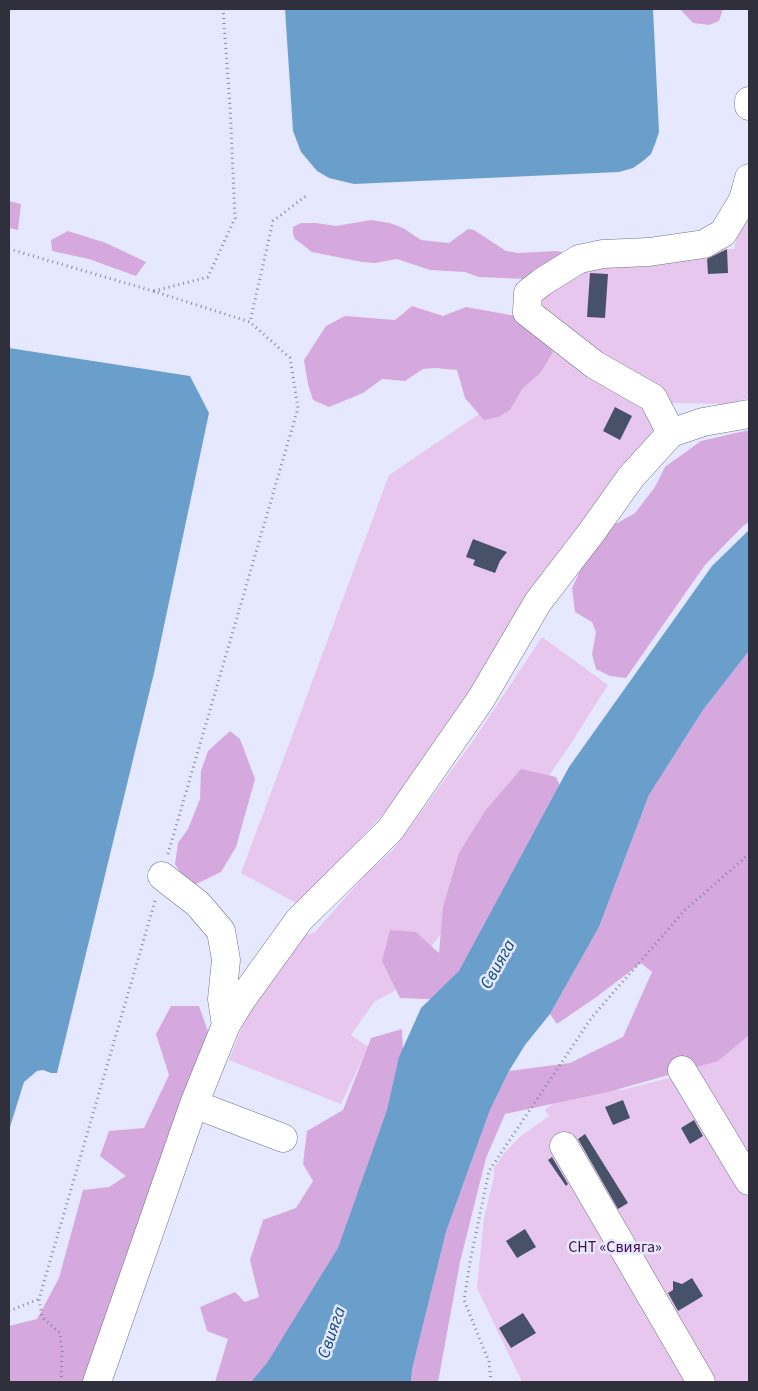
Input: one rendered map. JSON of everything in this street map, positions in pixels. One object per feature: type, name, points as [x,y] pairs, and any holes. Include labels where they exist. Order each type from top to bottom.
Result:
[{"type":"street","points":[[749,101],[749,106]]},
{"type":"street","points":[[671,433],[653,398],[595,365],[526,312],[528,293],[579,259],[603,254],[650,252],[704,244],[723,232],[743,200],[749,178]]},
{"type":"street","points":[[97,1382],[194,1104],[226,1025],[242,999],[298,920],[390,830],[481,699],[538,602],[631,477],[671,433],[704,422],[749,414]]},
{"type":"street","points":[[162,876],[198,904],[221,932],[226,960],[222,999],[226,1025]]},
{"type":"street","points":[[682,1070],[749,1182]]},
{"type":"street","points":[[194,1104],[283,1138]]},
{"type":"street","points":[[564,1146],[701,1382]]},
{"type":"path","points":[[154,291],[208,277],[235,218],[223,9]]},
{"type":"path","points":[[250,322],[273,220],[306,196]]},
{"type":"path","points":[[9,249],[154,291],[250,322],[290,358],[298,408],[39,1299],[42,1317],[60,1333],[62,1352],[60,1382]]},
{"type":"path","points":[[491,1382],[488,1362],[464,1300],[471,1256],[489,1172],[592,1017],[685,910],[749,854]]},
{"type":"path","points":[[9,1311],[39,1299]]},
{"type":"green space","points":[[749,193],[749,398],[728,404],[673,403],[597,517],[403,792],[300,905],[241,873],[389,475],[503,398],[535,296],[583,264],[674,252],[734,249]]},
{"type":"green space","points":[[542,637],[608,685],[570,745],[438,938],[393,992],[374,1002],[351,1035],[368,1047],[341,1104],[229,1060],[246,1017],[303,936],[315,932],[366,874],[394,849],[475,738]]},
{"type":"green space","name":"СНТ «Свияга»","points":[[749,1026],[749,1382],[522,1382],[477,1288],[484,1218],[494,1177],[494,1168],[505,1152],[521,1136],[549,1116],[545,1110],[567,1091],[622,1090],[681,1075]]},
{"type":"shaded area","points":[[680,9],[723,9],[719,21],[709,25],[693,23]]},
{"type":"shaded area","points":[[9,201],[21,204],[18,230],[9,228]]},
{"type":"shaded area","points":[[371,220],[390,223],[403,228],[421,240],[449,243],[468,229],[474,230],[506,251],[518,253],[557,251],[565,253],[527,279],[479,277],[465,272],[430,270],[397,259],[375,263],[362,262],[312,252],[295,239],[293,234],[293,227],[301,223],[336,226]]},
{"type":"shaded area","points":[[68,231],[106,243],[146,262],[136,276],[89,259],[52,251],[51,240]]},
{"type":"shaded area","points":[[412,306],[443,316],[466,307],[516,316],[542,334],[553,352],[541,372],[522,389],[510,410],[498,417],[484,420],[465,398],[457,370],[423,369],[405,381],[382,379],[363,393],[329,407],[313,400],[304,360],[326,326],[345,316],[395,320]]},
{"type":"shaded area","points":[[749,430],[749,522],[705,565],[626,678],[610,676],[596,669],[592,654],[596,632],[592,622],[575,612],[572,588],[585,560],[612,526],[635,513],[655,487],[665,467],[701,441]]},
{"type":"shaded area","points":[[749,651],[749,1035],[718,1061],[612,1091],[505,1114],[486,1158],[460,1262],[438,1382],[411,1382],[412,1370],[446,1232],[490,1110],[509,1071],[570,1063],[623,1037],[652,972],[641,963],[557,1024],[550,1014],[599,927],[649,795],[703,710]]},
{"type":"shaded area","points":[[230,731],[240,739],[255,779],[236,847],[221,872],[196,884],[187,883],[175,864],[178,843],[188,829],[200,799],[201,771],[208,751]]},
{"type":"shaded area","points":[[521,769],[556,777],[573,813],[449,1000],[400,998],[382,961],[390,930],[416,932],[439,953],[443,907],[459,853],[485,811]]},
{"type":"shaded area","points":[[171,1006],[199,1006],[213,1046],[88,1382],[9,1382],[9,1326],[37,1319],[59,1278],[83,1190],[109,1187],[126,1176],[100,1156],[109,1131],[144,1128],[169,1075],[156,1034]]},
{"type":"shaded area","points":[[402,1029],[405,1095],[356,1226],[267,1382],[215,1382],[228,1339],[207,1331],[200,1307],[235,1292],[245,1302],[259,1297],[250,1260],[263,1220],[296,1208],[313,1181],[303,1164],[307,1131],[343,1110],[371,1038]]},
{"type":"water","points":[[285,9],[653,9],[659,132],[655,144],[651,154],[643,161],[633,168],[619,172],[354,184],[329,178],[317,171],[301,152],[293,131]]},
{"type":"water","points":[[9,348],[190,376],[209,413],[154,673],[57,1073],[43,1070],[37,1071],[24,1082],[9,1130]]},
{"type":"water","name":"Свияга","points":[[749,530],[749,651],[703,710],[649,795],[599,927],[550,1014],[525,1045],[509,1071],[490,1110],[446,1232],[412,1370],[411,1382],[251,1382],[267,1363],[338,1248],[387,1110],[399,1057],[421,1008],[459,971],[569,767],[712,566]]},
{"type":"building","points":[[727,249],[728,273],[708,274],[707,259]]},
{"type":"building","points":[[590,273],[608,274],[605,318],[587,317]]},
{"type":"building","points":[[615,407],[632,416],[620,440],[603,431]]},
{"type":"building","points":[[473,539],[507,552],[500,561],[495,573],[473,565],[475,560],[466,557]]},
{"type":"building","points":[[623,1100],[630,1118],[613,1125],[605,1107]]},
{"type":"building","points":[[694,1120],[703,1136],[690,1144],[681,1128]]},
{"type":"building","points":[[585,1134],[628,1203],[618,1209],[578,1139]]},
{"type":"building","points":[[552,1157],[568,1184],[566,1186],[548,1160]]},
{"type":"building","points":[[525,1229],[536,1247],[517,1258],[506,1241]]},
{"type":"building","points":[[692,1278],[703,1296],[678,1311],[668,1293],[673,1290],[673,1281],[682,1284]]},
{"type":"building","points":[[523,1313],[536,1333],[511,1348],[499,1328]]}]
